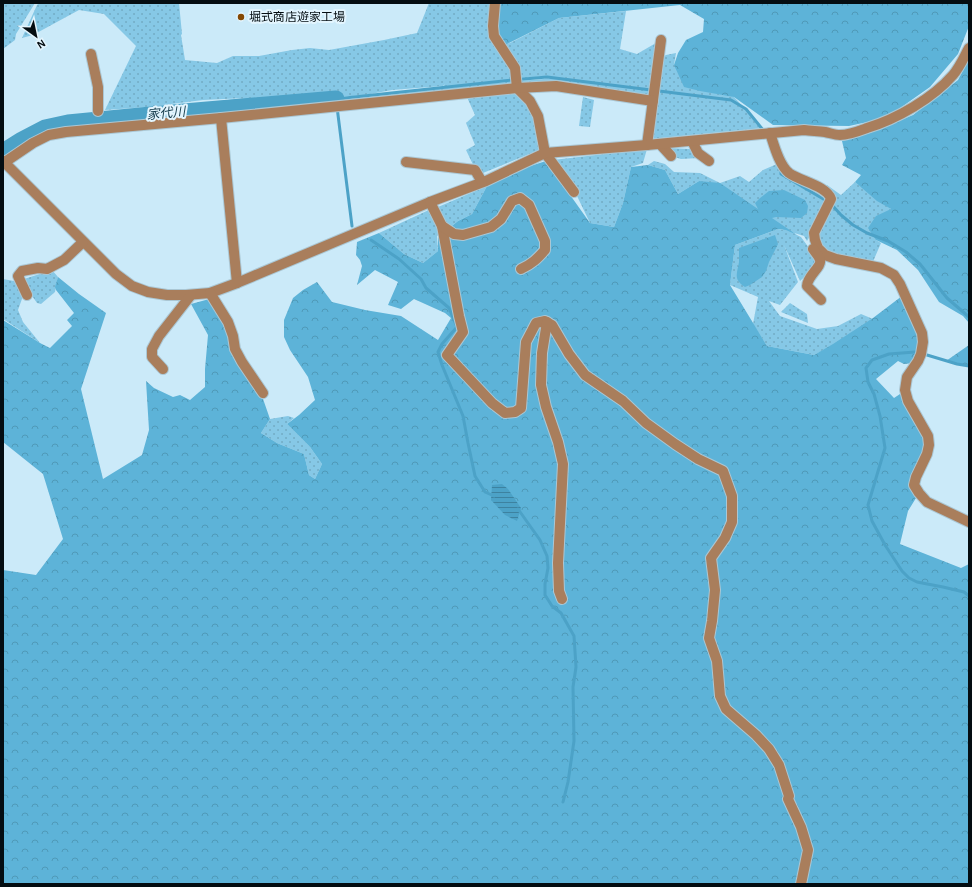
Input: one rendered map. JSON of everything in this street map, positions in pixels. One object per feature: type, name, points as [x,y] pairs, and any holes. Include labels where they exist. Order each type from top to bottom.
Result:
[{"type":"street","points":[[495,3],[493,26],[494,36],[516,68],[517,86],[530,102],[538,116],[545,153],[574,192]]},
{"type":"street","points":[[647,145],[661,40]]},
{"type":"street","points":[[653,100],[556,86],[517,86],[221,118],[66,132],[49,135],[4,161],[83,242],[116,274],[132,286],[148,292],[167,295],[210,293],[237,284],[430,202],[482,182],[545,153],[660,144],[804,130],[841,135],[853,133],[892,119],[909,110],[941,87],[954,74],[969,48]]},
{"type":"street","points":[[91,54],[98,87],[98,111]]},
{"type":"street","points":[[221,118],[237,284]]},
{"type":"street","points":[[766,134],[780,161],[789,173],[824,191],[830,196],[828,204],[811,238],[810,244],[820,260],[820,264],[809,278],[807,286],[821,300]]},
{"type":"street","points":[[692,141],[698,153],[709,161]]},
{"type":"street","points":[[660,144],[671,156]]},
{"type":"street","points":[[406,162],[475,170],[482,182]]},
{"type":"street","points":[[442,226],[454,234],[463,235],[491,228],[501,219],[512,201],[520,198],[529,205],[545,241],[545,250],[531,264],[521,269]]},
{"type":"street","points":[[430,202],[442,226],[463,332],[447,355],[492,403],[506,413],[516,412],[521,408],[526,342],[536,323],[545,321],[552,325],[569,354],[585,375],[623,401],[646,423],[675,444],[698,459],[723,471],[732,496],[732,522],[725,538],[711,558],[715,590],[709,638],[717,661],[720,696],[726,708],[756,735],[769,749],[779,765],[789,796],[788,798],[801,827],[808,850],[801,884]]},
{"type":"street","points":[[814,233],[818,248],[825,255],[837,260],[881,268],[894,275],[900,284],[923,337],[921,354],[908,377],[905,390],[908,401],[928,436],[929,445],[927,454],[914,485],[919,494],[927,502],[969,522]]},
{"type":"street","points":[[27,295],[18,276],[22,271],[38,268],[47,269],[64,260],[83,242]]},
{"type":"street","points":[[210,293],[228,322],[233,336],[235,349],[263,393]]},
{"type":"street","points":[[163,369],[152,357],[152,349],[159,336],[190,295]]},
{"type":"street","points":[[547,322],[542,353],[541,385],[563,464],[558,563],[559,591],[562,599]]},
{"type":"shaded area","points":[[3,3],[35,3],[16,34],[15,40],[3,49]]},
{"type":"shaded area","points":[[39,3],[179,3],[181,35],[185,60],[217,63],[233,56],[259,56],[310,48],[329,50],[417,33],[429,3],[495,3],[493,20],[495,46],[510,43],[559,18],[626,11],[620,49],[637,54],[661,40],[659,59],[666,55],[676,53],[674,65],[734,97],[763,128],[651,139],[654,103],[612,95],[518,88],[536,119],[541,145],[539,150],[478,175],[466,150],[475,145],[466,123],[475,115],[466,95],[49,133],[10,157],[3,144],[45,123],[78,115],[100,114],[246,98],[203,100],[147,107],[105,110],[136,46],[104,14],[79,10],[33,35],[22,38]],"holes":[[[545,76],[555,78],[483,84],[349,99],[331,96],[340,97],[365,95],[392,90],[443,86],[445,84],[443,87]]]},
{"type":"shaded area","points":[[583,97],[594,100],[590,127],[579,126]]},
{"type":"shaded area","points":[[667,148],[690,149],[699,158],[681,159],[671,156]]},
{"type":"shaded area","points":[[647,149],[643,163],[631,167],[623,203],[614,227],[590,223],[577,196],[553,160]]},
{"type":"shaded area","points":[[654,161],[665,164],[674,172],[700,173],[720,183],[740,176],[749,182],[763,170],[777,164],[824,191],[827,185],[841,195],[855,182],[891,209],[876,240],[881,243],[872,264],[837,259],[815,240],[828,204],[807,241],[804,236],[791,232],[801,237],[820,263],[800,281],[784,245],[798,282],[780,305],[769,301],[780,316],[817,329],[838,326],[861,314],[873,319],[833,345],[814,355],[767,346],[753,324],[758,297],[730,285],[735,245],[778,229],[784,230],[699,181],[678,194],[665,170],[648,165]]},
{"type":"shaded area","points":[[487,186],[472,214],[458,221],[449,228],[438,207]]},
{"type":"shaded area","points":[[431,209],[441,233],[437,236],[438,251],[423,263],[404,254],[379,233]]},
{"type":"shaded area","points":[[52,270],[58,277],[55,292],[41,304],[37,303],[21,280]]},
{"type":"shaded area","points":[[3,279],[14,281],[23,296],[18,310],[23,322],[40,343],[3,319]]},
{"type":"shaded area","points":[[790,303],[807,314],[808,323],[781,312]]},
{"type":"shaded area","points":[[288,416],[294,418],[287,424],[310,447],[322,464],[315,479],[309,475],[304,454],[277,443],[261,433],[270,419]]},
{"type":"shaded area","points":[[502,484],[508,489],[521,508],[517,521],[505,515],[491,500],[492,485]]},
{"type":"green space","points":[[496,3],[969,3],[969,26],[958,54],[930,87],[886,118],[849,126],[773,125],[734,97],[684,87],[674,65],[678,53],[686,40],[703,32],[704,19],[680,5],[559,18],[501,47],[493,26]]},
{"type":"green space","points":[[969,59],[969,323],[963,316],[939,302],[918,270],[897,250],[876,240],[868,228],[876,216],[891,209],[877,201],[855,182],[861,175],[842,165],[846,158],[842,141],[870,133],[913,115],[958,80]]},
{"type":"green space","points":[[546,161],[590,223],[614,227],[623,203],[631,167],[648,165],[665,170],[678,194],[699,181],[720,183],[758,209],[755,203],[769,191],[784,190],[805,200],[808,206],[807,213],[801,218],[772,218],[797,235],[786,230],[778,229],[735,245],[730,285],[767,346],[814,355],[873,318],[902,296],[920,336],[920,343],[914,363],[904,364],[898,361],[876,379],[894,398],[903,392],[929,445],[911,487],[916,498],[908,511],[900,544],[961,568],[969,564],[969,884],[3,884],[3,570],[36,575],[63,539],[43,474],[3,442],[3,320],[50,348],[72,326],[67,320],[74,313],[56,290],[55,287],[58,277],[106,313],[81,389],[103,479],[142,455],[149,430],[146,381],[154,388],[173,397],[180,395],[190,400],[205,387],[208,335],[191,304],[213,298],[262,396],[270,419],[261,433],[277,443],[304,454],[309,475],[315,479],[322,464],[310,447],[287,424],[315,400],[308,377],[290,350],[284,337],[284,320],[293,298],[317,282],[332,302],[365,310],[401,316],[438,340],[451,318],[445,313],[414,299],[401,309],[388,305],[398,282],[375,270],[357,285],[362,266],[356,255],[357,242],[379,233],[404,254],[423,263],[438,251],[438,237],[458,221],[472,214],[487,186],[527,167]]},
{"type":"green space","points":[[775,235],[778,244],[766,271],[762,277],[745,287],[737,279],[739,248]]},
{"type":"green space","points":[[969,345],[969,366],[946,361]]},
{"type":"waterway","points":[[352,226],[336,99],[547,77],[731,100],[746,109],[764,131]]},
{"type":"waterway","name":"家代川","points":[[3,152],[45,128],[68,123],[336,99]]},
{"type":"waterway","points":[[781,169],[781,174],[825,200],[853,225],[867,233],[888,241],[906,252],[920,264],[947,298],[969,317]]},
{"type":"waterway","points":[[371,240],[399,259],[421,279],[426,288],[449,308],[457,327],[442,344],[438,352],[463,416],[475,476],[485,492],[494,496]]},
{"type":"waterway","points":[[915,352],[889,354],[872,360],[866,368],[868,382],[874,394],[880,416],[885,448],[868,505],[872,521],[885,545],[902,571],[909,578],[917,582],[964,592],[969,596]]},
{"type":"waterway","points":[[927,355],[969,366]]},
{"type":"waterway","points":[[518,509],[540,540],[547,556],[548,568],[545,584],[545,595],[552,606],[561,613],[574,636],[576,667],[573,687],[574,741],[568,782],[563,802]]},
{"type":"place","name":"堀式商店遊家工場","points":[[241,17]]}]
